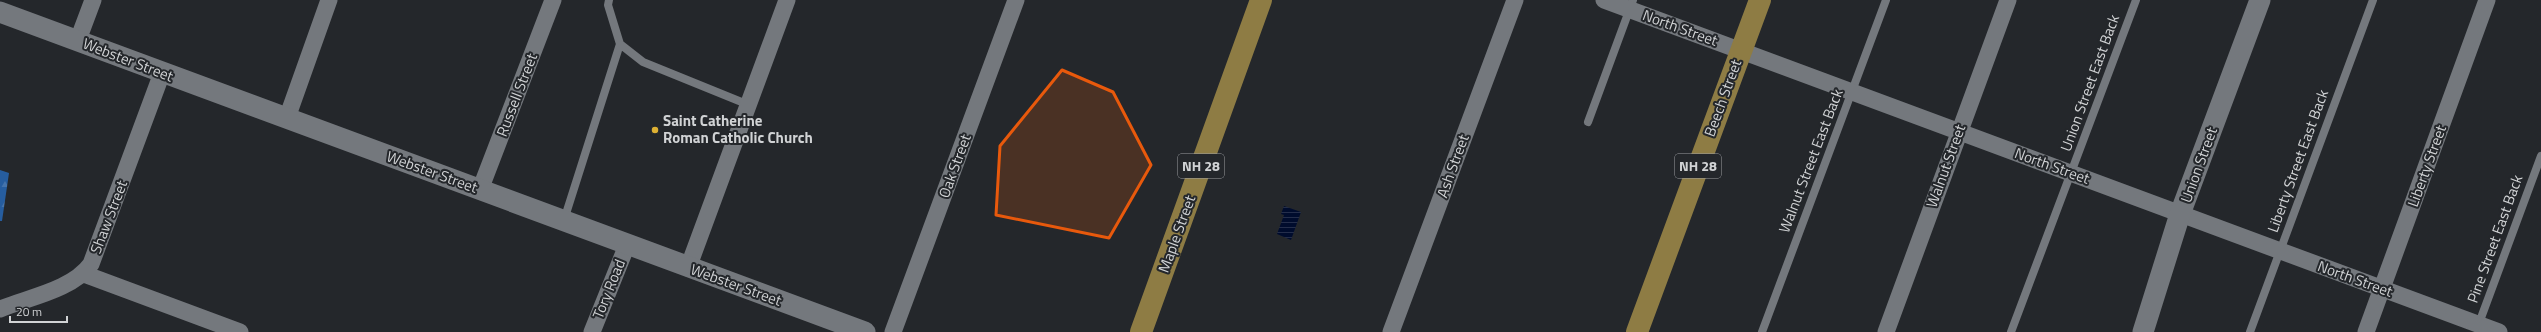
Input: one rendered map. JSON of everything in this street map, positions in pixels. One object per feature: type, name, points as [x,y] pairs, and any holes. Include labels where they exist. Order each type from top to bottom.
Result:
[{"type":"main road","name":"Maple Street","points":[[1141,332],[1261,0]]},
{"type":"main road","name":"Beech Street","points":[[1637,332],[1760,0]]},
{"type":"street","points":[[78,40],[93,0]]},
{"type":"street","points":[[287,118],[329,0]]},
{"type":"street","name":"Russell Street","points":[[480,190],[553,0]]},
{"type":"street","points":[[688,268],[787,0]]},
{"type":"street","name":"Oak Street","points":[[893,332],[1016,0]]},
{"type":"street","name":"Ash Street","points":[[1391,332],[1515,0]]},
{"type":"street","name":"North Street","points":[[1604,0],[1631,5],[1741,51],[2383,289],[2477,328],[2499,332]]},
{"type":"street","name":"Walnut Street","points":[[1886,332],[1958,131],[2008,0]]},
{"type":"street","name":"Union Street","points":[[2143,332],[2180,214],[2260,0]]},
{"type":"street","name":"Liberty Street","points":[[2366,332],[2488,0]]},
{"type":"street","name":"Webster Street","points":[[0,12],[688,268],[865,332]]},
{"type":"street","name":"Shaw Street","points":[[0,309],[71,282],[84,274],[98,251],[162,73]]},
{"type":"street","name":"Tory Road","points":[[592,332],[627,245]]},
{"type":"street","points":[[84,274],[240,332]]},
{"type":"lane","points":[[564,221],[620,44],[608,5],[609,0]]},
{"type":"lane","name":"Walnut Street East Back","points":[[1762,332],[1886,0]]},
{"type":"lane","name":"Union Street East Back","points":[[2011,332],[2136,0]]},
{"type":"lane","name":"Liberty Street East Back","points":[[2250,332],[2279,250],[2373,0]]},
{"type":"lane","points":[[1588,122],[1631,5]]},
{"type":"lane","points":[[620,44],[643,62],[749,105]]},
{"type":"lane","name":"Pine Street East Back","points":[[2477,328],[2541,156]]},
{"type":"highlighted area","points":[[1062,70],[1113,92],[1151,165],[1109,238],[996,215],[1000,146]]},
{"type":"green space","points":[[0,170],[9,173],[2,221],[0,221]]},
{"type":"shaded area","points":[[1284,206],[1301,212],[1291,240],[1277,234],[1284,215],[1281,214]]},
{"type":"place","name":"Saint Catherine Roman Catholic Church","points":[[655,130]]}]
